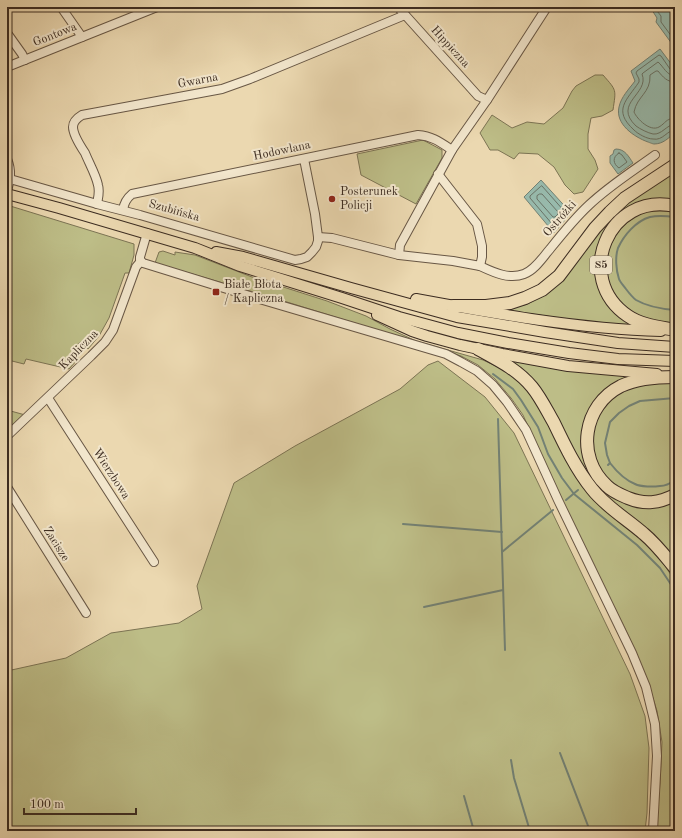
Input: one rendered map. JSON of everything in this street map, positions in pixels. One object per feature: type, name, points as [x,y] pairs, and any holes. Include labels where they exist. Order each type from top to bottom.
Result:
[{"type":"highway","points":[[453,306],[486,306],[510,303],[542,290],[559,276],[595,228],[625,198],[675,166]]},
{"type":"highway","name":"S5","points":[[675,206],[668,204],[643,207],[629,213],[618,222],[604,245],[600,269],[607,293],[620,309],[629,316],[642,322],[675,331]]},
{"type":"highway","points":[[478,349],[508,366],[532,386],[541,399],[580,473],[592,489],[605,502],[646,535],[675,568]]},
{"type":"highway","points":[[675,376],[635,380],[621,386],[608,395],[600,403],[588,427],[587,451],[596,474],[607,487],[620,495],[636,501],[652,503],[675,495]]},
{"type":"main road","points":[[7,194],[148,233],[195,248],[240,266],[399,317],[458,333],[569,353],[618,359],[675,361]]},
{"type":"main road","points":[[195,248],[243,257],[457,316],[496,324],[618,343],[675,347]]},
{"type":"main road","points":[[362,291],[389,294],[559,323],[629,330],[675,331]]},
{"type":"main road","points":[[342,298],[358,307],[412,331],[442,341],[568,366],[675,376]]},
{"type":"street","points":[[61,7],[82,37]]},
{"type":"street","name":"Hippiczna","points":[[398,7],[478,96],[487,100]]},
{"type":"street","points":[[399,255],[400,245],[452,150],[487,100],[547,7]]},
{"type":"street","name":"Gontowa","points":[[7,67],[152,8]]},
{"type":"street","name":"Gwarna","points":[[97,204],[99,197],[98,184],[74,133],[73,127],[78,117],[222,89],[250,79],[405,15]]},
{"type":"street","points":[[7,33],[25,60]]},
{"type":"street","name":"Hodowlana","points":[[123,210],[127,198],[132,194],[418,135],[433,138],[452,150]]},
{"type":"street","name":"Ostróżki","points":[[318,237],[332,238],[399,255],[453,261],[480,266],[507,276],[516,276],[524,274],[538,263],[588,205],[655,155]]},
{"type":"street","points":[[7,159],[11,171],[7,191]]},
{"type":"street","points":[[304,159],[318,237]]},
{"type":"street","points":[[438,174],[478,224],[482,246],[480,266]]},
{"type":"street","name":"Szubińska","points":[[10,179],[295,260],[307,257],[316,247],[318,237]]},
{"type":"street","name":"Kapliczna","points":[[7,436],[105,342],[113,330],[136,267],[141,261],[140,257],[148,233]]},
{"type":"street","points":[[141,261],[152,266],[446,354],[477,371],[493,384],[526,430],[632,653],[646,687],[655,724],[657,756],[653,831]]},
{"type":"street","name":"Wierzbowa","points":[[48,398],[154,562]]},
{"type":"street","name":"Zacisze","points":[[7,487],[86,613]]},
{"type":"green space","points":[[595,75],[603,75],[608,80],[613,88],[615,98],[613,110],[602,116],[591,118],[588,134],[588,149],[595,160],[598,169],[583,192],[574,194],[565,185],[554,167],[538,154],[519,153],[514,159],[498,150],[490,150],[480,133],[492,115],[512,128],[527,122],[544,124],[563,108],[576,86]]},
{"type":"green space","points":[[423,140],[442,150],[442,158],[416,204],[361,175],[357,154]]},
{"type":"green space","points":[[675,171],[675,202],[625,211],[597,277],[637,325],[610,325],[503,310],[528,304],[546,293],[616,211]]},
{"type":"green space","points":[[7,205],[134,244],[134,255],[129,273],[125,273],[109,318],[99,336],[88,349],[80,342],[72,350],[79,358],[69,369],[26,359],[24,364],[7,361]]},
{"type":"green space","points":[[648,211],[675,211],[675,326],[634,315],[616,299],[606,276],[607,252],[618,230],[636,215]]},
{"type":"green space","points":[[163,251],[175,255],[175,252],[195,255],[252,277],[327,301],[366,316],[416,341],[483,360],[498,367],[500,366],[529,390],[577,476],[643,539],[661,560],[675,581],[675,831],[656,831],[662,742],[657,711],[648,682],[629,637],[567,511],[523,415],[495,379],[478,365],[461,356],[155,263],[159,252]]},
{"type":"green space","points":[[506,358],[635,377],[614,386],[583,438],[616,499],[675,501],[675,562],[597,489]]},
{"type":"green space","points":[[438,361],[485,397],[514,433],[630,674],[645,716],[649,748],[645,831],[7,831],[7,671],[66,658],[111,633],[179,623],[202,609],[197,586],[234,483],[295,446],[400,389],[428,365]]},
{"type":"green space","points":[[675,382],[675,490],[663,496],[642,497],[622,492],[599,471],[591,441],[595,421],[606,403],[623,391],[642,385]]},
{"type":"green space","points":[[7,410],[29,416],[7,436]]},
{"type":"water","points":[[650,7],[675,7],[675,48],[656,22],[657,18]]},
{"type":"water","points":[[660,49],[675,69],[675,132],[663,142],[654,144],[637,137],[627,129],[620,119],[619,107],[626,93],[635,81],[631,71]]},
{"type":"water","points":[[616,149],[622,150],[633,163],[618,174],[610,163],[610,156]]},
{"type":"water","points":[[541,180],[571,213],[554,233],[524,197]]},
{"type":"waterway","points":[[675,217],[653,216],[635,225],[618,248],[616,259],[617,272],[620,280],[635,299],[650,306],[675,310]]},
{"type":"waterway","points":[[493,374],[513,389],[521,400],[538,427],[548,454],[562,478],[574,494],[637,545],[660,568],[675,592]]},
{"type":"waterway","points":[[608,465],[610,463],[605,443],[610,422],[619,413],[640,401],[675,398]]},
{"type":"waterway","points":[[498,419],[502,552]]},
{"type":"waterway","points":[[610,463],[618,473],[638,485],[654,487],[662,486],[675,480]]},
{"type":"waterway","points":[[566,500],[578,490]]},
{"type":"waterway","points":[[505,650],[502,552],[553,510]]},
{"type":"waterway","points":[[403,524],[502,532]]},
{"type":"waterway","points":[[424,607],[503,590]]},
{"type":"waterway","points":[[560,753],[590,831]]},
{"type":"waterway","points":[[511,760],[514,778],[530,831]]},
{"type":"waterway","points":[[464,796],[474,831]]},
{"type":"place","name":"Posterunek Policji","points":[[332,199]]},
{"type":"place","name":"Białe Błota / Kapliczna","points":[[216,292]]}]
